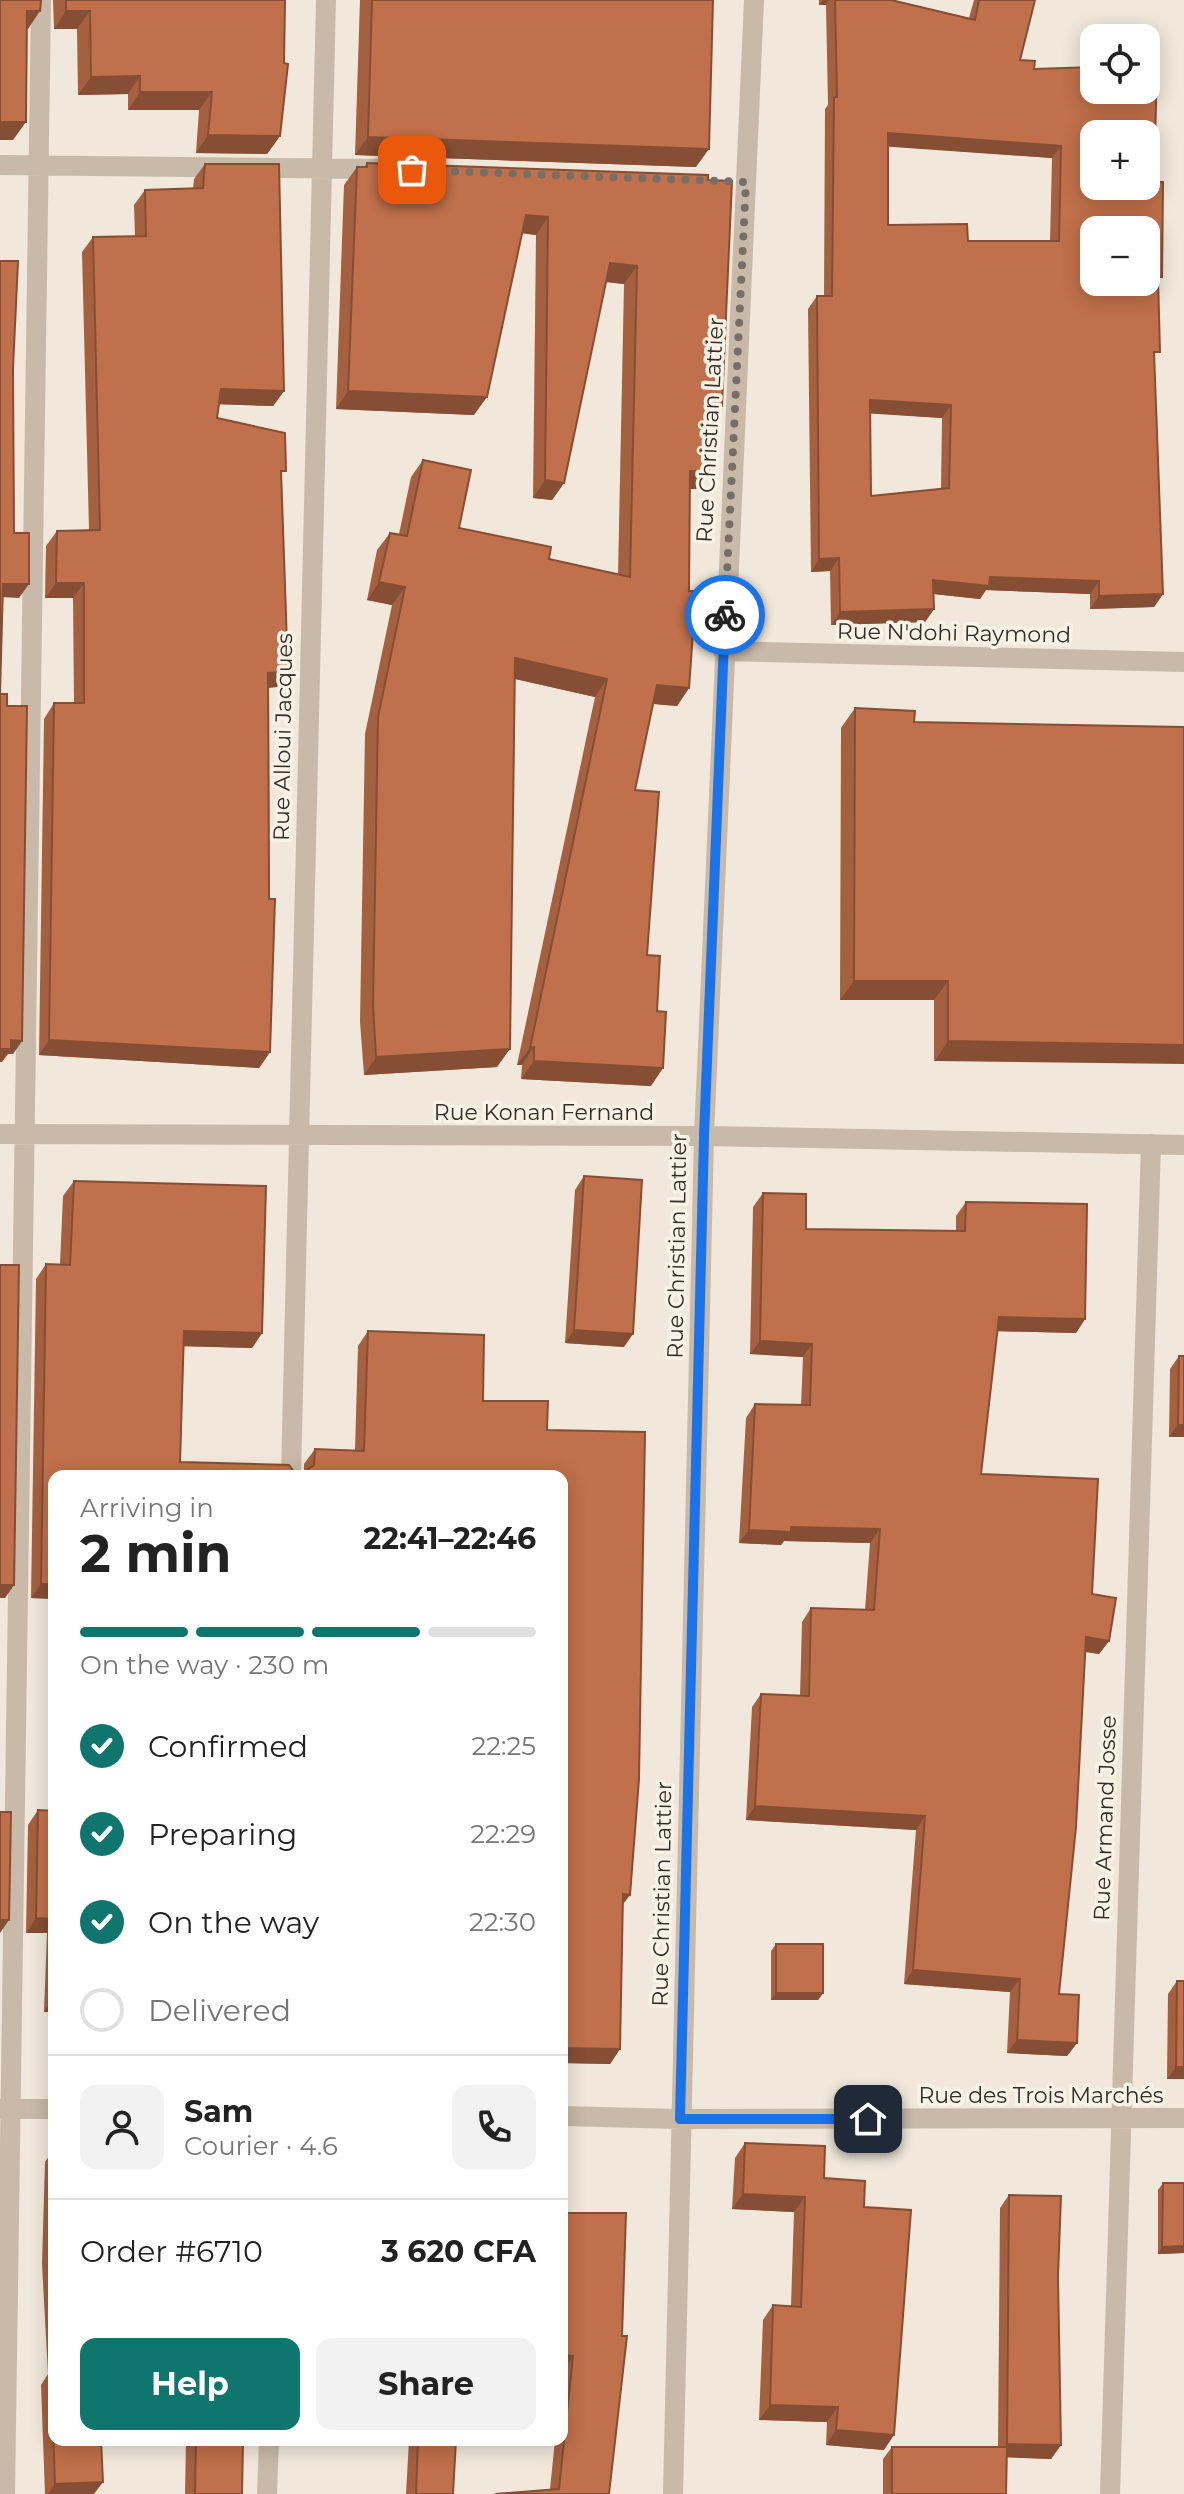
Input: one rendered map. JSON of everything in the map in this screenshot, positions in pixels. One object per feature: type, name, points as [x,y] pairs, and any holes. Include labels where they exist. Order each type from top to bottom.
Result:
[{"type":"street","points":[[5,2494],[6,2109],[41,0]]},
{"type":"street","name":"Rue Alloui Jacques","points":[[291,1470],[326,0]]},
{"type":"street","name":"Rue Christian Lattier","points":[[673,2494],[704,1136],[738,182],[754,0]]},
{"type":"street","points":[[0,165],[400,170]]},
{"type":"street","name":"Rue N'dohi Raymond","points":[[723,651],[1184,662]]},
{"type":"street","name":"Rue Konan Fernand","points":[[0,1134],[704,1136],[1184,1145]]},
{"type":"street","name":"Rue Armand Josse","points":[[1110,2494],[1151,1144]]},
{"type":"street","points":[[6,2109],[48,2109]]},
{"type":"street","name":"Rue des Trois Marchés","points":[[568,2116],[680,2119],[1184,2118]]},
{"type":"street","points":[[267,2494],[269,2446]]},
{"type":"building","points":[[0,0],[41,0],[40,11],[27,11],[26,122],[0,122]]},
{"type":"building","points":[[66,0],[285,0],[284,63],[288,64],[280,136],[208,135],[212,92],[140,92],[140,76],[91,77],[90,11],[66,11]]},
{"type":"building","points":[[372,0],[713,0],[709,149],[368,137]]},
{"type":"building","points":[[835,0],[891,0],[975,20],[979,0],[1035,0],[1020,60],[1035,61],[1034,69],[1080,67],[1080,104],[1156,104],[1156,120],[1080,120],[1080,200],[1160,200],[1160,182],[1163,182],[1162,277],[1160,216],[1080,216],[1080,296],[1159,296],[1160,352],[1154,352],[1163,594],[1099,596],[1099,581],[990,577],[989,586],[933,580],[934,609],[840,612],[839,558],[819,559],[817,296],[832,296],[834,97],[837,97]],"holes":[[[888,133],[1061,146],[1059,241],[968,241],[967,224],[888,225]],[[870,400],[951,405],[949,488],[871,496]]]},
{"type":"building","points":[[367,163],[708,175],[708,180],[732,181],[722,406],[709,406],[709,471],[690,471],[689,591],[696,591],[689,688],[657,685],[635,790],[659,792],[647,955],[660,956],[657,1011],[666,1012],[663,1068],[534,1061],[534,1047],[530,1048],[607,679],[515,658],[510,1049],[376,1057],[373,1004],[378,717],[405,587],[379,582],[390,533],[407,536],[423,460],[471,470],[459,528],[551,547],[549,559],[630,577],[637,266],[610,263],[564,483],[545,480],[548,217],[526,215],[487,397],[348,391],[357,167],[367,167]]},
{"type":"building","points":[[205,164],[279,164],[284,391],[221,389],[217,418],[285,433],[286,471],[281,471],[288,672],[268,673],[269,899],[275,899],[270,1052],[49,1040],[54,703],[84,703],[84,583],[56,583],[57,531],[100,530],[93,237],[146,236],[145,190],[203,188]]},
{"type":"building","points":[[0,261],[18,261],[13,369],[14,533],[29,533],[29,584],[3,584],[0,694]]},
{"type":"building","points":[[0,694],[7,694],[7,706],[27,706],[22,1041],[11,1040],[11,1049],[0,1049]]},
{"type":"building","points":[[855,708],[915,711],[914,722],[1184,727],[1184,1045],[948,1041],[948,981],[854,981]]},
{"type":"building","points":[[584,1176],[642,1180],[633,1334],[574,1330]]},
{"type":"building","points":[[74,1181],[266,1186],[262,1333],[184,1331],[180,1462],[289,1465],[293,1470],[48,1470],[48,1584],[41,1584],[46,1264],[70,1265]]},
{"type":"building","points":[[763,1193],[806,1194],[806,1229],[965,1231],[966,1202],[1087,1204],[1085,1319],[999,1317],[981,1474],[1098,1479],[1092,1594],[1116,1598],[1109,1641],[1086,1637],[1076,1827],[1059,1994],[1079,1995],[1077,2043],[1017,2040],[1020,1979],[913,1970],[925,1816],[755,1806],[761,1694],[809,1696],[811,1608],[874,1610],[880,1529],[791,1527],[791,1532],[749,1530],[755,1404],[810,1405],[812,1344],[760,1341]]},
{"type":"building","points":[[0,1265],[19,1265],[14,1585],[0,1585]]},
{"type":"building","points":[[368,1331],[484,1335],[483,1401],[548,1401],[547,1430],[645,1432],[639,1779],[630,1895],[623,1894],[620,2049],[568,2048],[568,1470],[307,1470],[314,1465],[315,1449],[364,1451]]},
{"type":"building","points":[[1179,1356],[1184,1356],[1184,1425],[1178,1425]]},
{"type":"building","points":[[38,1810],[48,1811],[48,1919],[36,1918]]},
{"type":"building","points":[[0,1812],[11,1812],[9,1920],[0,1920]]},
{"type":"building","points":[[776,1944],[823,1944],[823,1993],[776,1993]]},
{"type":"building","points":[[1177,1981],[1184,1981],[1184,2067],[1176,2067]]},
{"type":"building","points":[[745,2143],[825,2146],[824,2178],[865,2181],[864,2207],[911,2210],[894,2435],[836,2430],[838,2407],[770,2405],[773,2305],[801,2307],[805,2197],[743,2194]]},
{"type":"building","points":[[1163,2183],[1184,2183],[1184,2246],[1162,2247]]},
{"type":"building","points":[[1009,2195],[1061,2196],[1058,2277],[1061,2445],[1007,2444]]},
{"type":"building","points":[[568,2213],[626,2213],[622,2336],[627,2336],[609,2494],[495,2494],[559,2489],[564,2446],[568,2446],[573,2356],[568,2356]]},
{"type":"building","points":[[54,2446],[101,2446],[103,2482],[55,2484]]},
{"type":"building","points":[[196,2446],[243,2446],[242,2494],[195,2494]]},
{"type":"building","points":[[418,2446],[456,2446],[453,2494],[416,2494]]},
{"type":"building","points":[[892,2447],[1007,2447],[1006,2494],[892,2494]]},
{"type":"way so far","points":[[412,170],[746,182],[725,615]]},
{"type":"route","points":[[725,615],[704,1136],[680,2119],[868,2119]]}]
